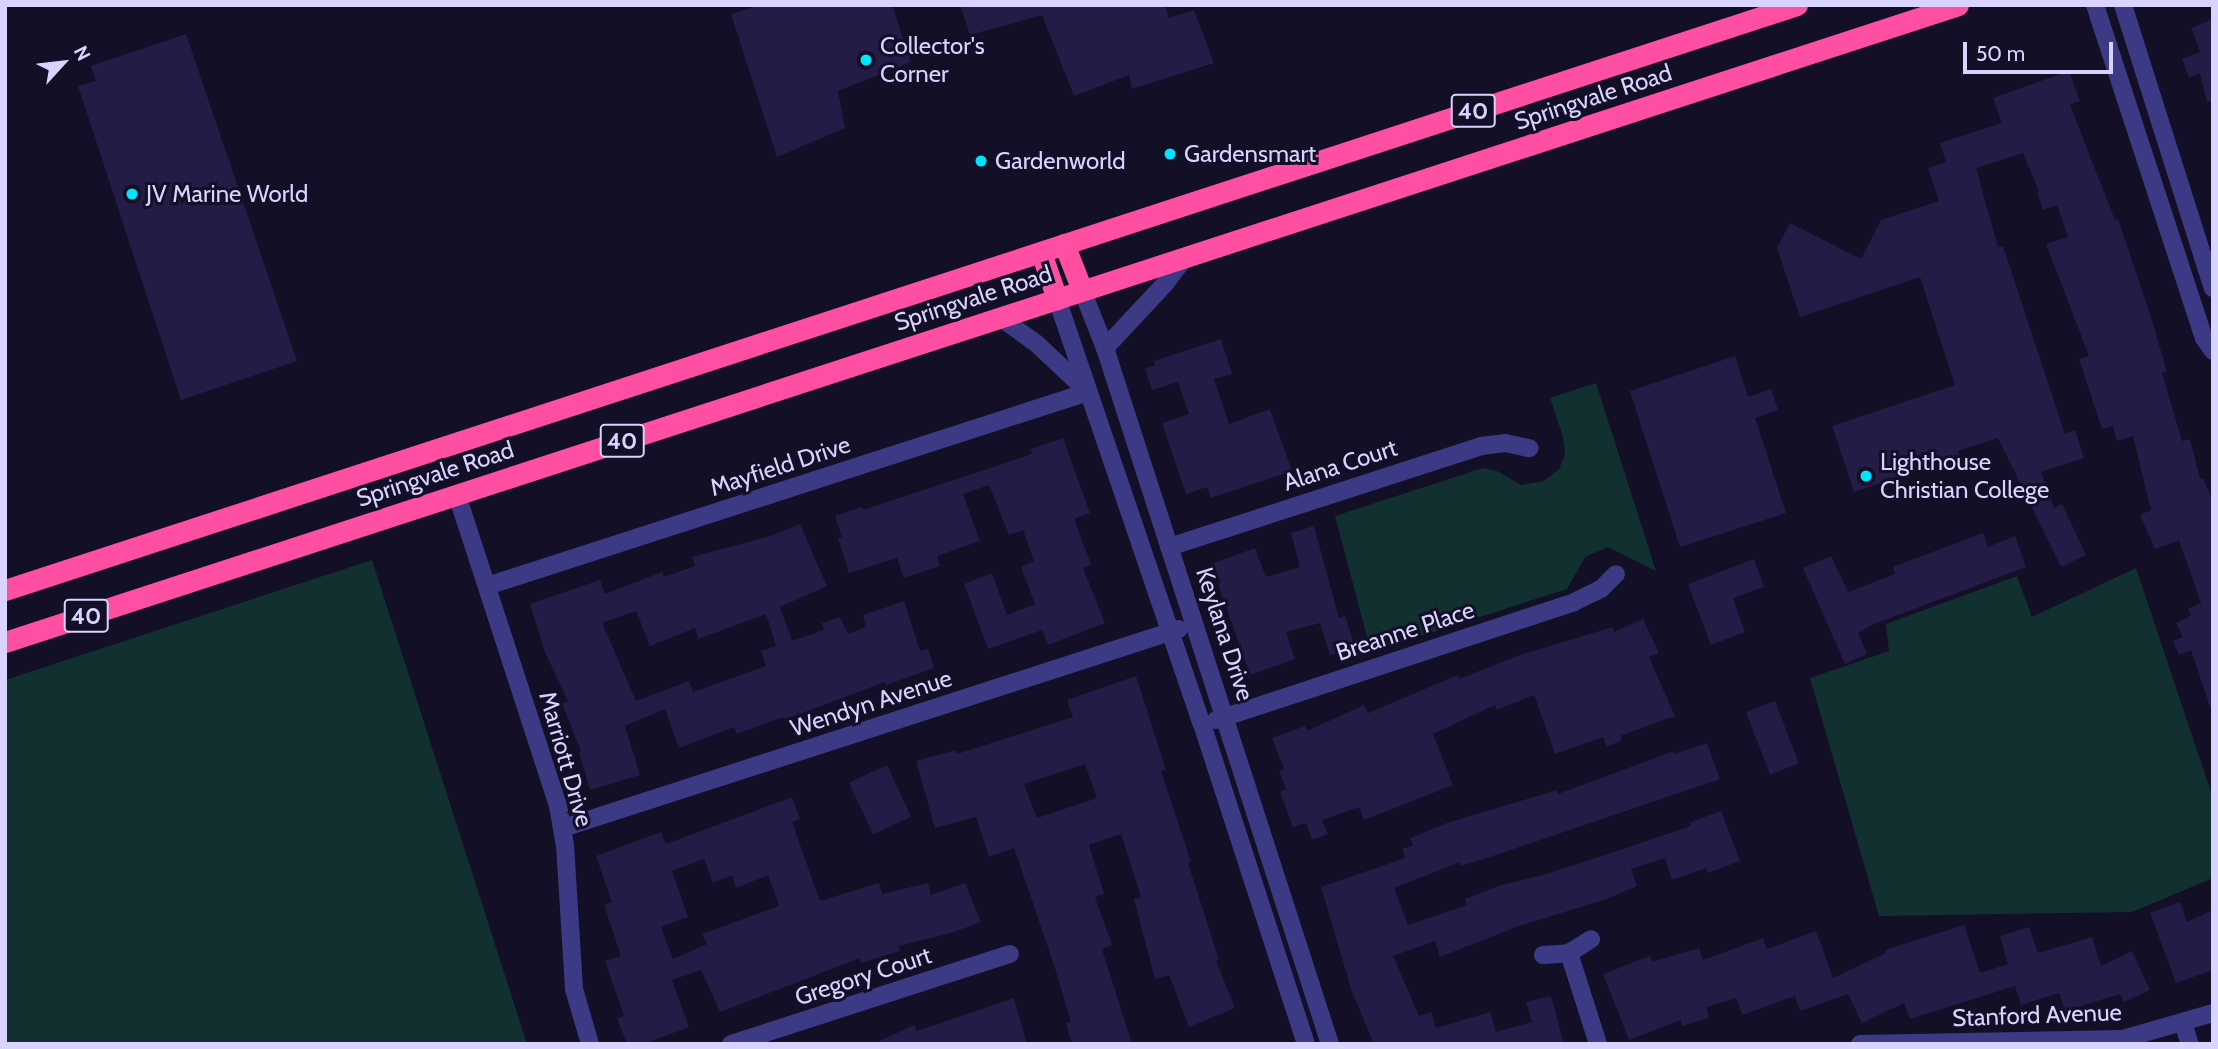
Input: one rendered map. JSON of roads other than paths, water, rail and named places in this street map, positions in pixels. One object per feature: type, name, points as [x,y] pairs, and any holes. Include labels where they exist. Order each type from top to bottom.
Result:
[{"type":"highway","name":"Springvale Road","points":[[5,590],[1797,5]]},
{"type":"highway","name":"Springvale Road","points":[[5,642],[1958,5]]},
{"type":"highway","name":"Keylana Drive","points":[[1064,244],[1083,290]]},
{"type":"highway","name":"Keylana Drive","points":[[1041,252],[1056,299]]},
{"type":"street","points":[[2095,5],[2199,325],[2213,351]]},
{"type":"street","points":[[2123,5],[2213,288]]},
{"type":"street","points":[[1105,348],[1164,285],[1185,257]]},
{"type":"street","name":"Keylana Drive","points":[[1083,290],[1105,348],[1330,1044]]},
{"type":"street","name":"Keylana Drive","points":[[1056,299],[1202,724],[1306,1044]]},
{"type":"street","points":[[1001,318],[1037,344],[1088,392]]},
{"type":"street","name":"Mayfield Drive","points":[[487,586],[1088,392]]},
{"type":"street","name":"Alana Court","points":[[1169,547],[1481,446],[1505,443],[1529,448]]},
{"type":"street","name":"Marriott Drive","points":[[457,495],[563,828],[574,989],[590,1044]]},
{"type":"street","name":"Breanne Place","points":[[1202,724],[1574,602],[1601,589],[1616,573]]},
{"type":"street","name":"Wendyn Avenue","points":[[563,828],[1193,625]]},
{"type":"street","points":[[1543,955],[1569,953],[1591,939]]},
{"type":"street","points":[[1569,953],[1598,1044]]},
{"type":"street","name":"Gregory Court","points":[[731,1044],[1010,954]]},
{"type":"street","name":"Stanford Avenue","points":[[1860,1044],[2123,1039],[2213,1013]]},
{"type":"street","points":[[2183,1023],[2190,1044]]},
{"type":"place","name":"Collector's Corner","points":[[866,60]]},
{"type":"place","name":"Gardensmart","points":[[1170,154]]},
{"type":"place","name":"Gardenworld","points":[[981,161]]},
{"type":"place","name":"JV Marine World","points":[[132,194]]},
{"type":"place","name":"Lighthouse Christian College","points":[[1866,476]]}]
